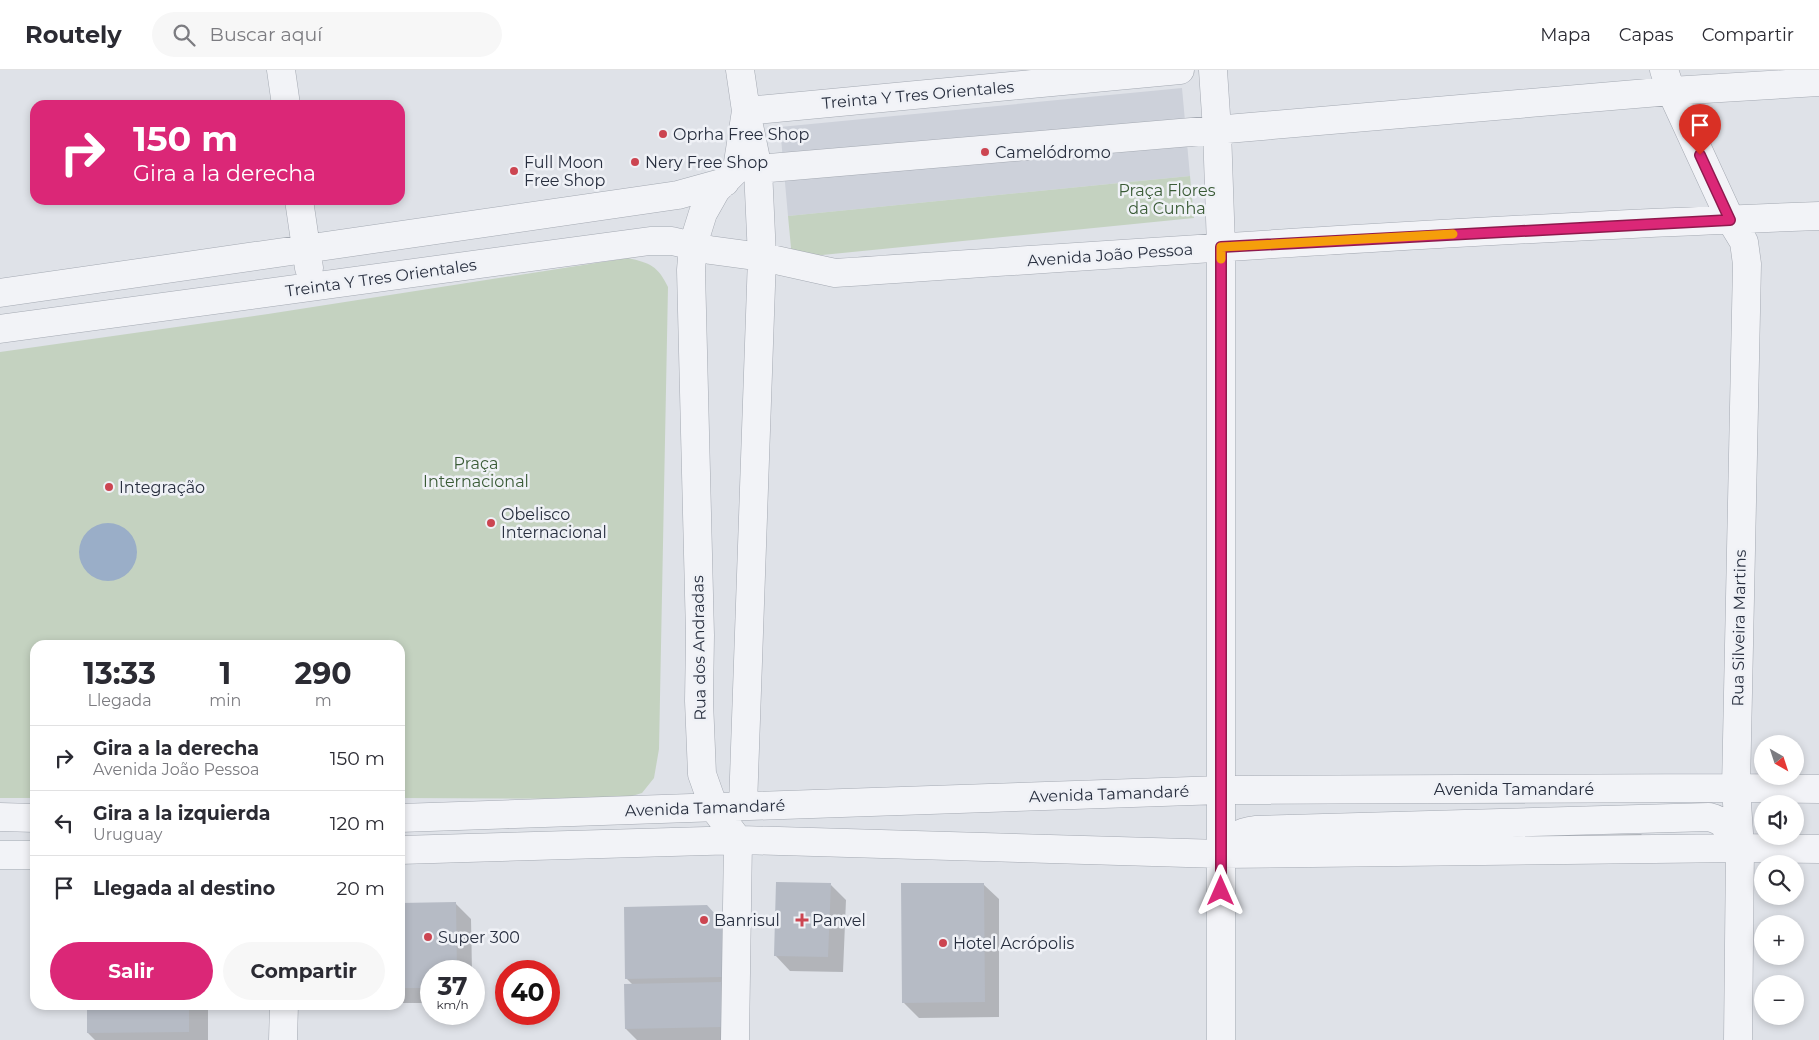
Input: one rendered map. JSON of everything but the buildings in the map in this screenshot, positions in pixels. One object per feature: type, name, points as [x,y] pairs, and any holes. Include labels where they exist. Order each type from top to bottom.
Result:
[{"type":"street","points":[[281,70],[285,100]]},
{"type":"street","points":[[730,253],[746,242],[748,186],[746,111],[740,70]]},
{"type":"street","name":"Treinta Y Tres Orientales","points":[[746,111],[1180,70]]},
{"type":"street","points":[[1213,70],[1221,247],[1221,1040]]},
{"type":"street","points":[[0,294],[678,195],[1217,130],[1667,80],[1819,82]]},
{"type":"street","name":"Rua Silveira Martins","points":[[1667,80],[1730,220],[1744,242],[1746,264],[1736,788],[1740,848],[1738,1040]]},
{"type":"street","points":[[743,806],[762,257],[748,186]]},
{"type":"street","name":"Rua dos Andradas","points":[[738,840],[714,808],[702,774],[691,270],[693,245],[703,213],[716,190],[748,186]]},
{"type":"street","points":[[300,205],[312,288]]},
{"type":"street","name":"Avenida João Pessoa","points":[[762,257],[835,273],[1221,247],[1819,216]]},
{"type":"street","name":"Treinta Y Tres Orientales","points":[[0,329],[312,288],[615,244],[672,240],[710,250],[762,257]]},
{"type":"street","name":"Avenida Tamandaré","points":[[405,818],[1221,790],[1736,788],[1819,790]]},
{"type":"street","points":[[0,817],[30,818]]},
{"type":"street","points":[[735,1040],[738,840]]},
{"type":"street","name":"Avenida Tamandaré","points":[[405,850],[738,840],[1221,854],[1740,848],[1819,849]]},
{"type":"street","points":[[0,855],[30,854]]},
{"type":"street","points":[[283,1040],[284,1010]]},
{"type":"shaded area","name":"Camelódromo","points":[[1182,88],[1190,176],[788,216],[780,127]]},
{"type":"green space","name":"Praça Flores da Cunha","points":[[1190,176],[1194,218],[792,258],[788,216]]},
{"type":"green space","name":"Praça Internacional","points":[[628,258],[648,264],[661,274],[668,287],[659,749],[654,778],[642,793],[622,799],[405,798],[405,640],[30,640],[30,798],[0,798],[0,352],[268,314]]},
{"type":"water","points":[[102,523],[114,523],[129,531],[137,546],[137,558],[129,573],[114,581],[102,581],[87,573],[79,558],[79,546],[87,531]]},
{"type":"slow traffic","points":[[1221,259],[1221,247],[1453,234]]},
{"type":"place","name":"Oprha Free Shop","points":[[663,134]]},
{"type":"place","name":"Camelódromo","points":[[985,152]]},
{"type":"place","name":"Nery Free Shop","points":[[635,162]]},
{"type":"place","name":"Full Moon Free Shop","points":[[514,171]]},
{"type":"place","name":"Integração","points":[[109,487]]},
{"type":"place","name":"Obelisco Internacional","points":[[491,523]]},
{"type":"place","name":"Banrisul","points":[[704,920]]},
{"type":"place","name":"Panvel","points":[[802,920]]},
{"type":"place","name":"Super 300","points":[[428,937]]},
{"type":"place","name":"Hotel Acrópolis","points":[[943,943]]},
{"type":"route","points":[[1221,891],[1221,247],[1730,220],[1700,155]]}]
